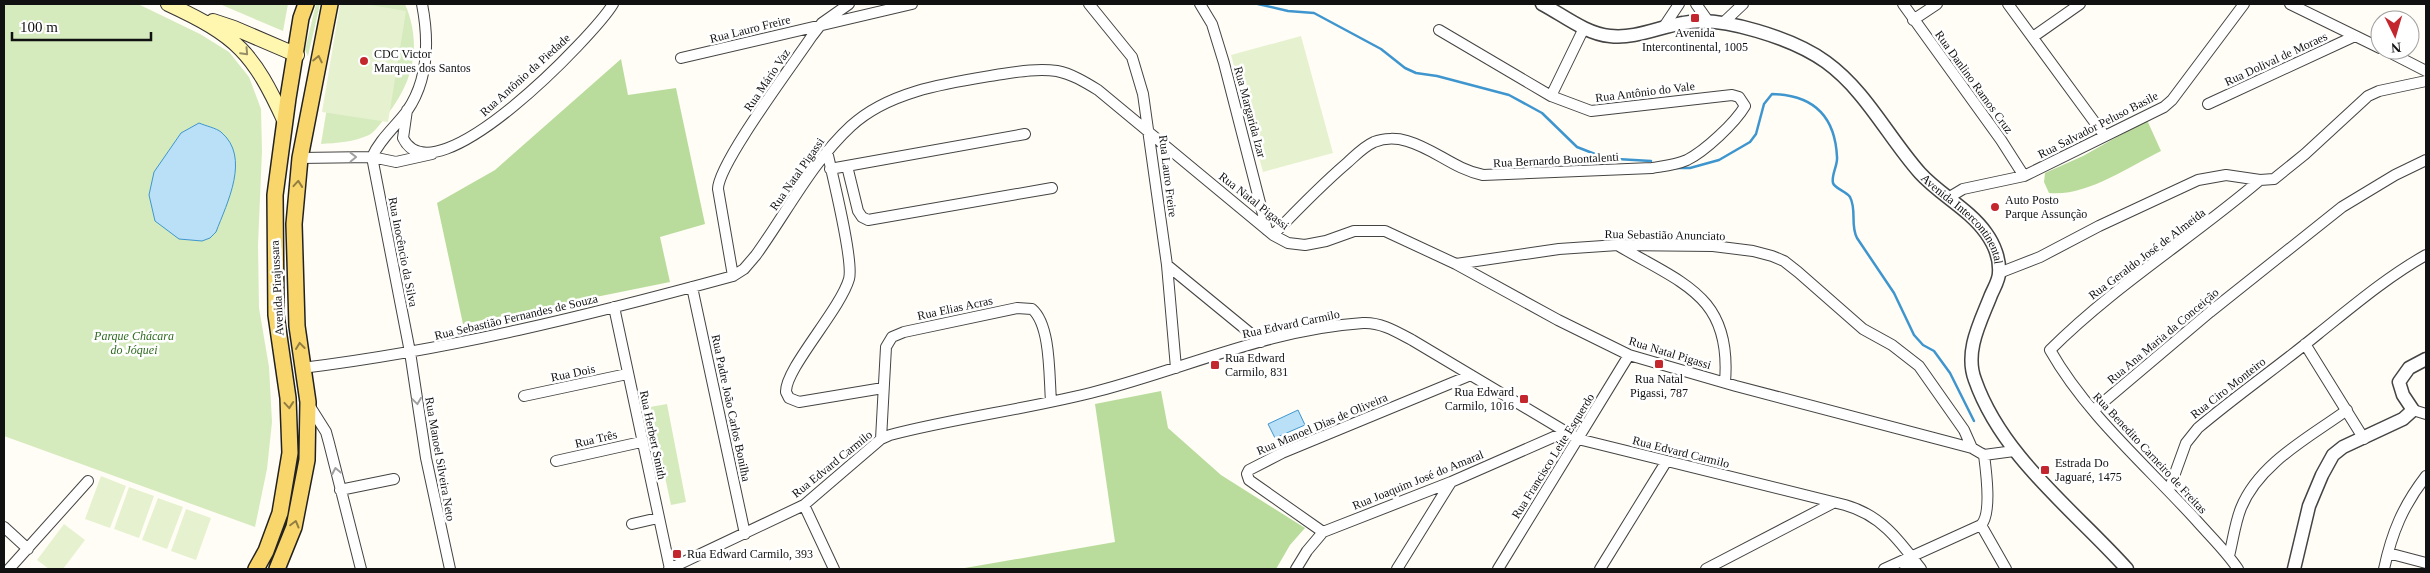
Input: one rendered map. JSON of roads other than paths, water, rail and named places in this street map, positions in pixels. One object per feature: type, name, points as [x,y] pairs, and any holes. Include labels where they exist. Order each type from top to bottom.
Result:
[{"type":"main road","points":[[168,4],[191,14],[234,28],[296,55],[306,78],[300,158]]},
{"type":"main road","name":"Avenida Pirajussara","points":[[257,569],[266,551],[280,512],[290,453],[288,398],[276,315],[274,270],[275,195],[301,11],[306,4]]},
{"type":"main road","name":"Avenida Pirajussara","points":[[277,569],[294,527],[300,504],[307,460],[308,402],[297,326],[294,224],[300,158],[330,4]]},
{"type":"main road","points":[[191,14],[233,40],[248,56],[265,80],[285,122]]},
{"type":"street","points":[[372,157],[407,110],[421,80],[426,64],[426,30],[422,4]]},
{"type":"street","name":"Rua Antônio da Piedade","points":[[300,158],[372,157],[386,161],[404,162],[442,150],[469,138],[499,118],[597,27],[613,4]]},
{"type":"street","name":"Rua Mário Vaz","points":[[733,276],[718,182],[741,141],[822,23],[849,4]]},
{"type":"street","name":"Rua Lauro Freire","points":[[681,58],[822,23],[912,4]]},
{"type":"street","name":"Rua Lauro Freire","points":[[1089,4],[1132,57],[1141,85],[1150,132],[1167,265],[1176,368]]},
{"type":"street","name":"Rua Margarida Izar","points":[[1200,4],[1212,24],[1270,233]]},
{"type":"street","name":"Avenida Intercontinental","points":[[1542,4],[1584,28],[1610,36],[1636,35],[1678,24],[1708,21],[1724,22],[1793,45],[1825,62],[1858,92],[1922,176],[1984,231],[1998,256],[1999,273],[1974,340],[1971,361],[1973,378],[1983,402],[2014,452],[2127,569]]},
{"type":"street","points":[[1696,4],[1708,21]]},
{"type":"street","points":[[1724,22],[1743,4]]},
{"type":"street","name":"Rua Danlino Ramos Cruz","points":[[1903,4],[2001,140],[2024,176]]},
{"type":"street","points":[[1913,20],[1937,4]]},
{"type":"street","points":[[2008,4],[2104,135]]},
{"type":"street","points":[[2033,37],[2080,4]]},
{"type":"street","name":"Rua Salvador Peluso Basile","points":[[1948,198],[1963,190],[2024,176],[2164,106],[2172,100],[2244,4]]},
{"type":"street","points":[[2290,4],[2370,43]]},
{"type":"street","points":[[1678,5],[1678,24]]},
{"type":"street","points":[[1663,28],[1678,5]]},
{"type":"street","points":[[1551,96],[1584,28]]},
{"type":"street","name":"Rua Antônio do Vale","points":[[1439,30],[1551,96],[1584,109],[1598,111],[1732,95],[1739,97],[1745,104],[1744,109]]},
{"type":"street","name":"Rua Dolival de Moraes","points":[[2208,104],[2354,36]]},
{"type":"street","points":[[2406,60],[2426,70]]},
{"type":"street","name":"Rua Natal Pigassi","points":[[733,276],[744,269],[756,255],[827,151],[851,125],[865,114],[893,100],[942,85],[1024,71],[1054,71],[1076,78],[1098,90],[1270,233],[1288,243],[1305,245],[1326,241],[1354,231],[1385,231],[1456,264],[1565,324],[1629,355],[1972,448],[1984,455]]},
{"type":"street","points":[[1999,273],[2040,256],[2198,180],[2226,175],[2260,180],[2274,179],[2373,93],[2426,81]]},
{"type":"street","name":"Rua Bernardo Buontalenti","points":[[1270,233],[1362,150],[1382,140],[1396,138],[1418,144],[1456,167],[1483,175],[1652,168],[1678,164],[1697,154],[1744,109]]},
{"type":"street","name":"Rua Antônio da Piedade","points":[[407,110],[403,133],[407,144],[418,151],[442,150]]},
{"type":"street","points":[[830,169],[1025,134]]},
{"type":"street","points":[[827,151],[849,263],[849,278],[828,318],[790,377],[786,392],[789,398],[799,402],[883,388]]},
{"type":"street","name":"Rua Inocêncio da Silva","points":[[372,157],[410,352]]},
{"type":"street","name":"Rua Ana Maria da Conceição","points":[[2094,410],[2248,282],[2342,207],[2395,175],[2426,160]]},
{"type":"street","points":[[847,166],[858,211],[862,217],[868,220],[1052,188]]},
{"type":"street","name":"Rua Geraldo José de Almeida","points":[[2050,350],[2085,317],[2200,229],[2260,180]]},
{"type":"street","points":[[1618,245],[1676,280],[1701,298],[1712,309],[1718,319],[1725,347],[1725,382]]},
{"type":"street","name":"Rua Sebastião Anunciato","points":[[1456,264],[1559,249],[1618,245],[1713,246],[1762,252],[1784,261],[1854,322],[1892,345],[1919,366],[1964,430],[1972,448]]},
{"type":"street","name":"Rua Ciro Monteiro","points":[[2169,490],[2191,434],[2355,303],[2401,270],[2426,255]]},
{"type":"street","points":[[1167,265],[1261,342]]},
{"type":"street","name":"Rua Sebastião Fernandes de Souza","points":[[302,368],[467,342],[733,276]]},
{"type":"street","name":"Rua Padre João Carlos Bonilha","points":[[692,287],[746,534]]},
{"type":"street","name":"Rua Herbert Smith","points":[[614,307],[669,569]]},
{"type":"street","name":"Rua Elias Acras","points":[[881,440],[886,347],[896,334],[1026,308],[1036,312],[1044,332],[1051,401]]},
{"type":"street","name":"Rua Edvard Carmilo","points":[[669,569],[746,534],[804,504],[881,440],[924,427],[1098,391],[1261,342],[1332,326],[1374,324],[1391,329],[1578,440],[1857,508],[1876,517],[1916,562]]},
{"type":"street","points":[[2305,344],[2364,439]]},
{"type":"street","name":"Rua Benedito Carneiro de Freitas","points":[[2050,350],[2074,388],[2229,556],[2238,569]]},
{"type":"street","name":"Rua Manoel Silveira Neto","points":[[410,352],[426,458],[450,569]]},
{"type":"street","name":"Rua Francisco Leite Esquerdo","points":[[1498,569],[1629,355]]},
{"type":"street","points":[[2426,359],[2409,368],[2399,382],[2403,395],[2413,410],[2426,414]]},
{"type":"street","name":"Rua Dois","points":[[524,396],[627,374]]},
{"type":"street","name":"Rua Manoel Dias de Oliveira","points":[[1323,532],[1249,480],[1247,474],[1249,470],[1282,453],[1471,375]]},
{"type":"street","points":[[308,402],[326,432],[362,569]]},
{"type":"street","points":[[2229,556],[2241,507],[2256,482],[2284,456],[2347,410]]},
{"type":"street","points":[[2294,569],[2309,506],[2326,466],[2338,450],[2403,419],[2413,410]]},
{"type":"street","name":"Rua Joaquim José do Amaral","points":[[1296,569],[1307,551],[1323,532],[1451,482],[1565,432]]},
{"type":"street","name":"Rua Três","points":[[556,461],[641,442]]},
{"type":"street","points":[[1904,569],[1981,525],[1985,519],[1987,500],[1984,455],[2014,452]]},
{"type":"street","points":[[1600,569],[1666,462]]},
{"type":"street","points":[[2384,569],[2398,520],[2426,476]]},
{"type":"street","points":[[340,490],[394,479]]},
{"type":"street","points":[[9,569],[88,481]]},
{"type":"street","points":[[1396,569],[1451,482]]},
{"type":"street","points":[[1706,569],[1833,503]]},
{"type":"street","points":[[804,504],[834,569]]},
{"type":"street","points":[[632,524],[658,518]]},
{"type":"street","points":[[1981,525],[2006,569]]},
{"type":"street","points":[[4,527],[28,549]]},
{"type":"street","points":[[2388,553],[2426,563]]},
{"type":"street","points":[[1884,569],[1916,562]]},
{"type":"water","points":[[199,123],[221,132],[230,142],[236,167],[226,208],[216,232],[210,238],[202,241],[179,239],[155,221],[149,195],[154,172],[181,133]]},
{"type":"water","points":[[1298,410],[1305,425],[1275,438],[1268,424]]},
{"type":"waterway","points":[[1258,4],[1288,11],[1314,13],[1381,49],[1405,68],[1416,73],[1437,76],[1509,95],[1542,113],[1577,147],[1600,156],[1651,161]]},
{"type":"waterway","points":[[1677,168],[1690,168],[1719,160],[1750,142],[1756,134],[1764,104],[1772,94],[1799,98],[1819,110],[1832,130],[1835,142],[1837,160],[1833,183],[1850,197],[1857,238],[1894,293],[1914,335],[1923,345],[1934,351],[1950,373],[1974,421]]},
{"type":"place","name":"Avenida Intercontinental, 1005","points":[[1695,18]]},
{"type":"place","name":"CDC Victor Marques dos Santos","points":[[364,61]]},
{"type":"place","name":"Auto Posto Parque Assunção","points":[[1995,207]]},
{"type":"place","name":"Rua Natal Pigassi, 787","points":[[1659,364]]},
{"type":"place","name":"Rua Edward Carmilo, 831","points":[[1215,365]]},
{"type":"place","name":"Rua Edward Carmilo, 1016","points":[[1524,399]]},
{"type":"place","name":"Estrada Do Jaguaré, 1475","points":[[2045,470]]},
{"type":"place","name":"Rua Edward Carmilo, 393","points":[[677,554]]},
{"type":"park label","name":"Parque Chácara do Jóquei","points":[[134,343]]}]
